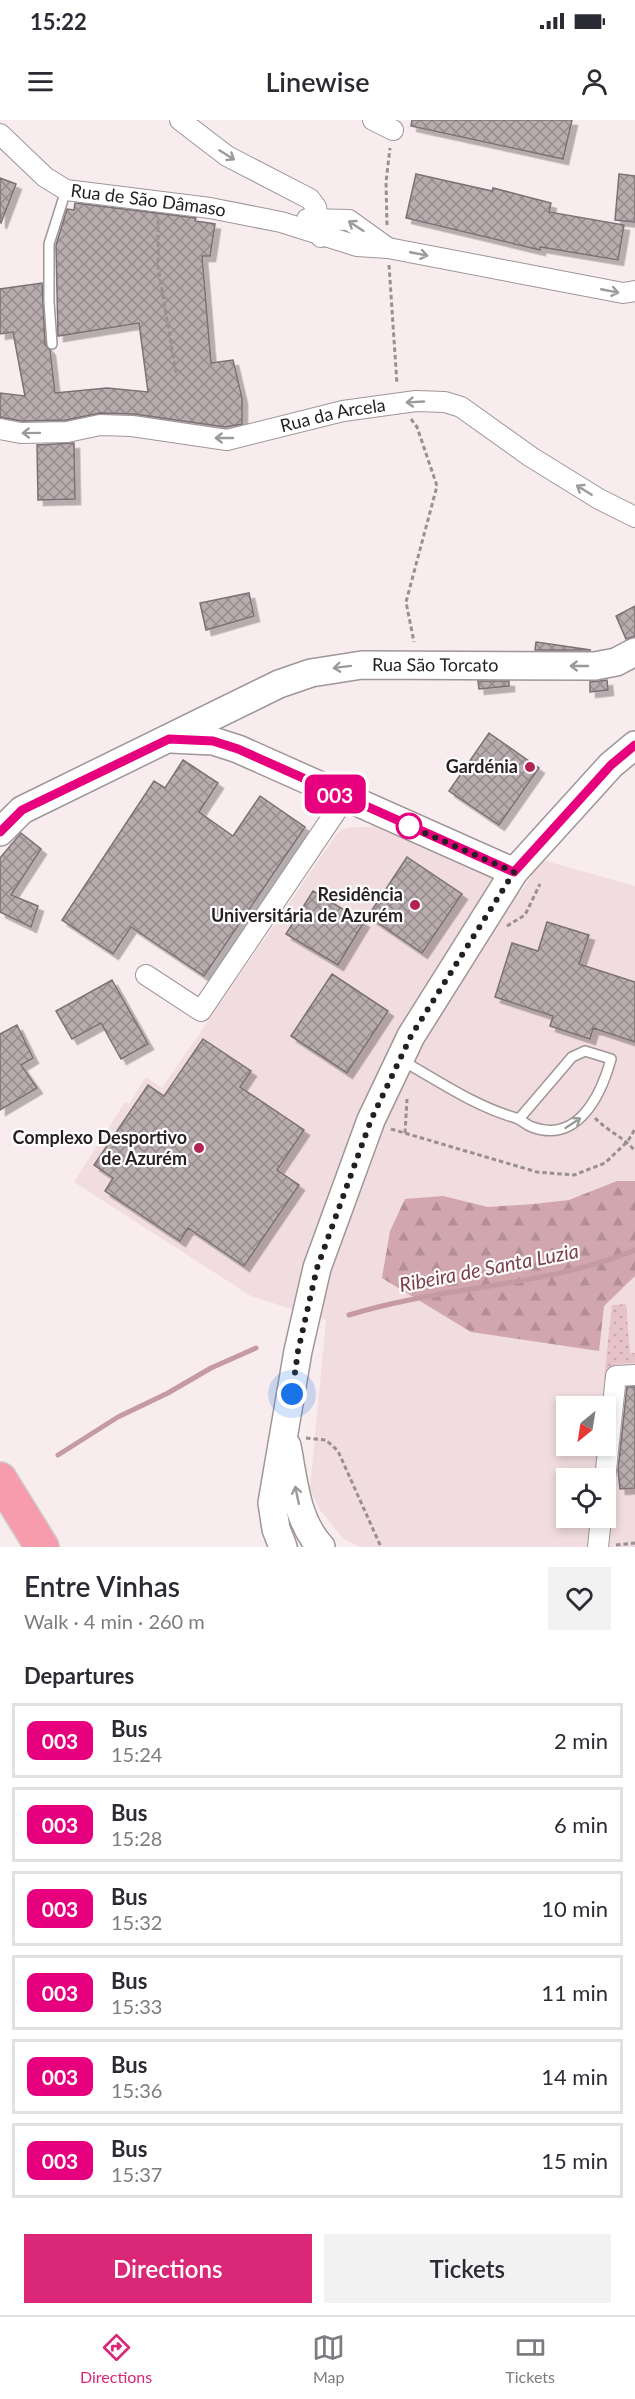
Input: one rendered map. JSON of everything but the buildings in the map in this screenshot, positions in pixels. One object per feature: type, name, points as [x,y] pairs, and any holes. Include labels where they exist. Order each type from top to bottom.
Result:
[{"type":"highway","points":[[0,1479],[42,1547]]},
{"type":"highway","points":[[0,1518],[19,1547]]},
{"type":"street","points":[[180,120],[227,156],[309,199],[316,207],[319,227]]},
{"type":"street","points":[[373,120],[393,130]]},
{"type":"street","name":"Rua de São Dâmaso","points":[[0,134],[45,177],[66,190],[161,201],[319,227],[349,220],[388,249],[623,293],[635,291]]},
{"type":"street","name":"Rua da Arcela","points":[[0,429],[21,433],[67,432],[100,425],[132,426],[227,440],[343,411],[399,403],[445,402],[462,407],[531,457],[599,499],[635,518]]},
{"type":"street","name":"Rua São Torcato","points":[[0,832],[22,810],[279,684],[336,667],[362,665],[595,666],[616,662],[635,652]]},
{"type":"street","points":[[238,749],[234,737],[234,718],[241,704]]},
{"type":"street","points":[[169,739],[213,741],[238,749],[514,872]]},
{"type":"street","points":[[321,1547],[311,1536],[301,1515],[293,1436],[298,1351],[317,1268],[351,1172],[407,1063],[514,872],[611,765],[635,745]]},
{"type":"street","points":[[146,975],[201,1011],[345,798]]},
{"type":"street","points":[[606,1468],[616,1376],[635,1375]]},
{"type":"street","points":[[283,1547],[276,1529],[272,1503],[276,1468],[293,1436]]},
{"type":"street","points":[[598,1547],[600,1528]]},
{"type":"lane","points":[[52,344],[49,244],[66,190]]},
{"type":"lane","points":[[407,1063],[458,1095],[499,1114],[519,1119],[531,1127],[562,1129],[576,1123],[588,1111],[599,1094],[611,1059],[585,1051],[572,1057],[519,1119]]},
{"type":"path","points":[[393,130],[386,182],[388,249],[399,403],[417,427],[437,486],[406,602],[416,651]]},
{"type":"path","points":[[161,201],[158,266],[176,373]]},
{"type":"path","points":[[499,931],[525,915],[540,884]]},
{"type":"path","points":[[405,1133],[407,1063]]},
{"type":"path","points":[[384,1133],[387,1127],[537,1172],[574,1175],[606,1163],[628,1142],[635,1129]]},
{"type":"path","points":[[604,1128],[628,1142],[635,1151]]},
{"type":"path","points":[[293,1436],[326,1440],[338,1451],[381,1547]]},
{"type":"path","points":[[615,1547],[635,1543]]},
{"type":"shaded area","points":[[375,827],[476,869],[520,893],[542,860],[635,886],[635,1547],[360,1547],[344,1539],[320,1510],[310,1489],[326,1320],[251,1296],[74,1182],[125,1102],[129,1104],[146,1077],[162,1088],[336,835],[343,829]]},
{"type":"shaded area","points":[[626,1304],[630,1353],[635,1353],[635,1363],[616,1364],[611,1380],[604,1379],[612,1305]]},
{"type":"green space","points":[[617,1181],[635,1181],[635,1276],[604,1306],[599,1351],[471,1332],[382,1278],[390,1231],[405,1199],[443,1196],[488,1207],[534,1204],[569,1200]]},
{"type":"waterway","name":"Ribeira de Santa Luzia","points":[[349,1315],[384,1305],[565,1272],[635,1250]]},
{"type":"waterway","name":"Ribeira de Santa Luzia","points":[[58,1455],[118,1417],[168,1393],[211,1368],[256,1348]]},
{"type":"bus line","name":"003","points":[[0,832],[22,810],[169,739],[213,741],[238,749],[514,872],[611,765],[635,745]]},
{"type":"place","name":"Gardénia","points":[[530,767]]},
{"type":"place","name":"Residência Universitária de Azurém","points":[[415,905]]},
{"type":"place","name":"Complexo Desportivo de Azurém","points":[[199,1148]]},
{"type":"route","points":[[292,1394],[298,1351],[317,1268],[371,1120],[411,1036],[497,903],[514,872],[402,823],[409,826]]}]
